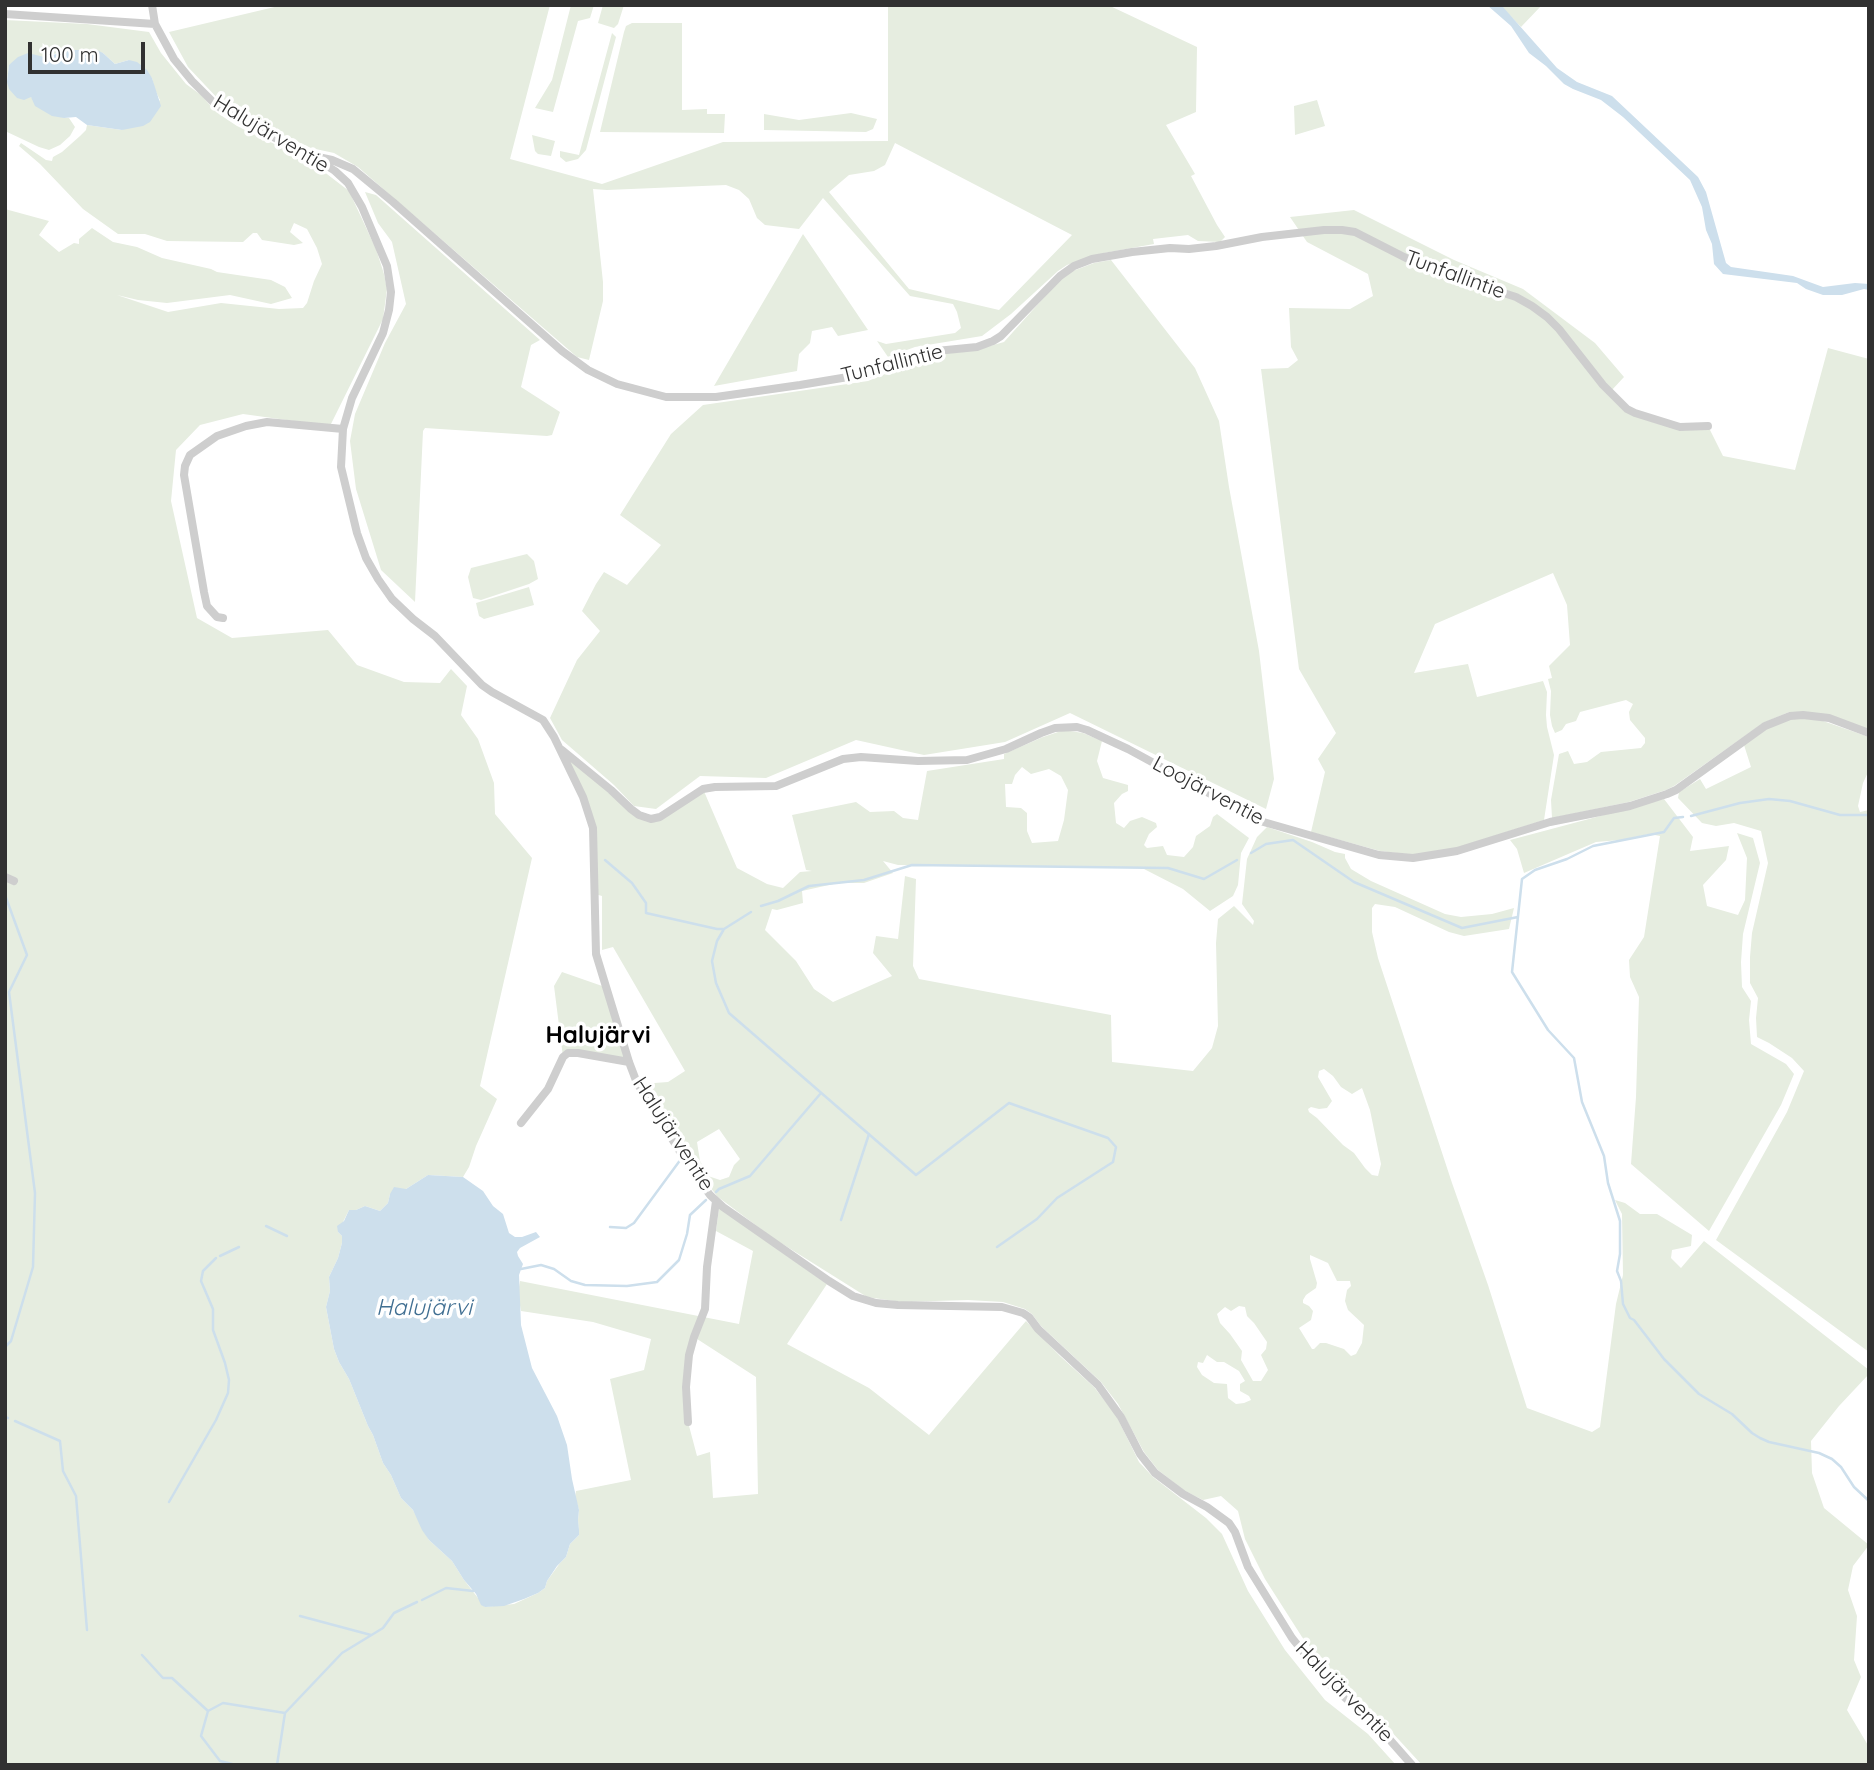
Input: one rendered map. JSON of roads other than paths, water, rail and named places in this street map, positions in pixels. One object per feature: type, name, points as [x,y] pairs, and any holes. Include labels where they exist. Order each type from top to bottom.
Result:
[{"type":"street","name":"Halujärventie","points":[[152,5],[155,24],[174,59],[216,105],[244,123],[312,156],[335,171],[348,183],[362,207],[390,279],[389,310],[383,333],[352,398],[343,429],[341,467],[357,533],[366,558],[392,599],[435,636],[482,685],[543,720],[549,727],[583,797],[593,828],[596,954],[629,1062],[637,1083],[687,1163],[716,1201],[853,1296],[876,1303],[898,1305],[1002,1307],[1029,1317],[1054,1345],[1098,1385],[1121,1417],[1140,1454],[1155,1473],[1229,1523],[1248,1567],[1292,1638],[1330,1685],[1375,1723],[1412,1765]]},
{"type":"street","points":[[5,14],[155,24]]},
{"type":"street","name":"Tunfallintie","points":[[312,156],[332,160],[353,169],[562,351],[588,370],[617,384],[666,397],[716,397],[800,385],[872,373],[926,352],[977,347],[1001,336],[1060,276],[1074,266],[1092,259],[1132,252],[1189,249],[1262,237],[1342,230],[1355,232],[1405,258],[1516,297],[1532,306],[1559,329],[1603,385],[1627,409],[1680,427],[1708,426]]},
{"type":"street","points":[[223,618],[217,617],[207,606],[204,592],[184,475],[190,455],[217,436],[267,422],[343,429]]},
{"type":"street","name":"Loojärventie","points":[[560,748],[631,809],[651,819],[660,817],[703,789],[776,786],[844,760],[861,757],[918,761],[967,760],[1006,749],[1041,733],[1077,727],[1128,750],[1260,821],[1379,855],[1413,858],[1457,851],[1550,822],[1621,808],[1667,794],[1765,726],[1790,716],[1829,718],[1869,733]]},
{"type":"street","points":[[5,877],[14,881]]},
{"type":"street","points":[[521,1123],[548,1090],[562,1057],[578,1053],[629,1062]]},
{"type":"street","points":[[688,1422],[687,1367],[694,1337],[705,1309],[707,1267],[716,1201]]},
{"type":"water","points":[[1487,5],[1503,7],[1557,68],[1577,82],[1612,96],[1698,177],[1706,192],[1726,263],[1731,267],[1793,276],[1823,287],[1869,284],[1869,290],[1823,295],[1797,283],[1723,274],[1714,264],[1712,244],[1706,230],[1702,207],[1690,180],[1601,100],[1564,84],[1529,53],[1511,26]]},
{"type":"water","points":[[73,50],[97,50],[115,64],[129,60],[137,62],[147,70],[161,106],[150,122],[122,130],[87,125],[76,117],[52,116],[35,106],[31,97],[24,100],[17,98],[9,89],[9,65],[18,57],[28,53],[44,57]]},
{"type":"water","name":"Halujärvi","points":[[428,1175],[463,1177],[483,1191],[493,1206],[503,1214],[509,1233],[522,1237],[536,1232],[540,1237],[517,1252],[523,1264],[519,1275],[521,1325],[532,1368],[557,1416],[567,1445],[579,1510],[579,1535],[570,1544],[566,1557],[557,1566],[545,1588],[504,1606],[481,1605],[452,1561],[429,1540],[413,1510],[401,1498],[339,1362],[326,1307],[330,1291],[329,1277],[342,1243],[337,1226],[344,1221],[349,1210],[365,1206],[380,1211],[388,1203],[394,1187],[406,1189]]},
{"type":"waterway","points":[[1691,816],[1740,803],[1769,799],[1790,801],[1840,815],[1869,815]]},
{"type":"waterway","points":[[1683,817],[1674,818],[1664,832],[1593,846],[1535,870],[1522,879],[1512,972],[1548,1030],[1574,1058],[1582,1102],[1604,1156],[1608,1183],[1620,1221],[1617,1271],[1621,1281],[1623,1304],[1630,1318],[1664,1359],[1699,1394],[1732,1414],[1760,1438],[1819,1453],[1832,1459],[1869,1501]]},
{"type":"waterway","points":[[1251,853],[1266,844],[1293,840],[1354,882],[1462,928],[1518,917]]},
{"type":"waterway","points":[[605,860],[632,883],[646,903],[646,913],[724,929]]},
{"type":"waterway","points":[[761,906],[809,886],[864,880],[912,865],[1168,868],[1204,879],[1237,860]]},
{"type":"waterway","points":[[5,895],[27,955],[9,992],[35,1193],[33,1267],[11,1341],[5,1347]]},
{"type":"waterway","points":[[751,912],[724,929],[717,941],[712,961],[716,983],[729,1013],[916,1175],[1009,1103],[1108,1138],[1116,1147],[1113,1162],[1057,1198],[1037,1219],[997,1247]]},
{"type":"waterway","points":[[716,1192],[750,1176],[821,1093]]},
{"type":"waterway","points":[[841,1220],[869,1134]]},
{"type":"waterway","points":[[610,1227],[626,1228],[634,1223],[681,1159]]},
{"type":"waterway","points":[[521,1269],[541,1265],[554,1269],[571,1281],[585,1285],[627,1286],[657,1282],[679,1260],[690,1215],[706,1200]]},
{"type":"waterway","points":[[266,1226],[287,1236]]},
{"type":"waterway","points":[[220,1256],[239,1247]]},
{"type":"waterway","points":[[169,1502],[216,1420],[228,1393],[229,1380],[225,1363],[213,1330],[213,1309],[201,1281],[203,1271],[216,1258]]},
{"type":"waterway","points":[[15,1421],[60,1441],[63,1471],[76,1496],[87,1630]]},
{"type":"waterway","points":[[422,1600],[446,1588],[473,1591]]},
{"type":"waterway","points":[[277,1765],[285,1713],[342,1653],[383,1628],[394,1613],[417,1602]]},
{"type":"waterway","points":[[300,1616],[371,1635]]},
{"type":"waterway","points":[[142,1655],[163,1678],[172,1678],[208,1711]]},
{"type":"waterway","points":[[236,1765],[220,1761],[201,1736],[208,1711],[223,1703],[285,1713]]},
{"type":"district","name":"Halujärvi","points":[[598,1036]]}]
